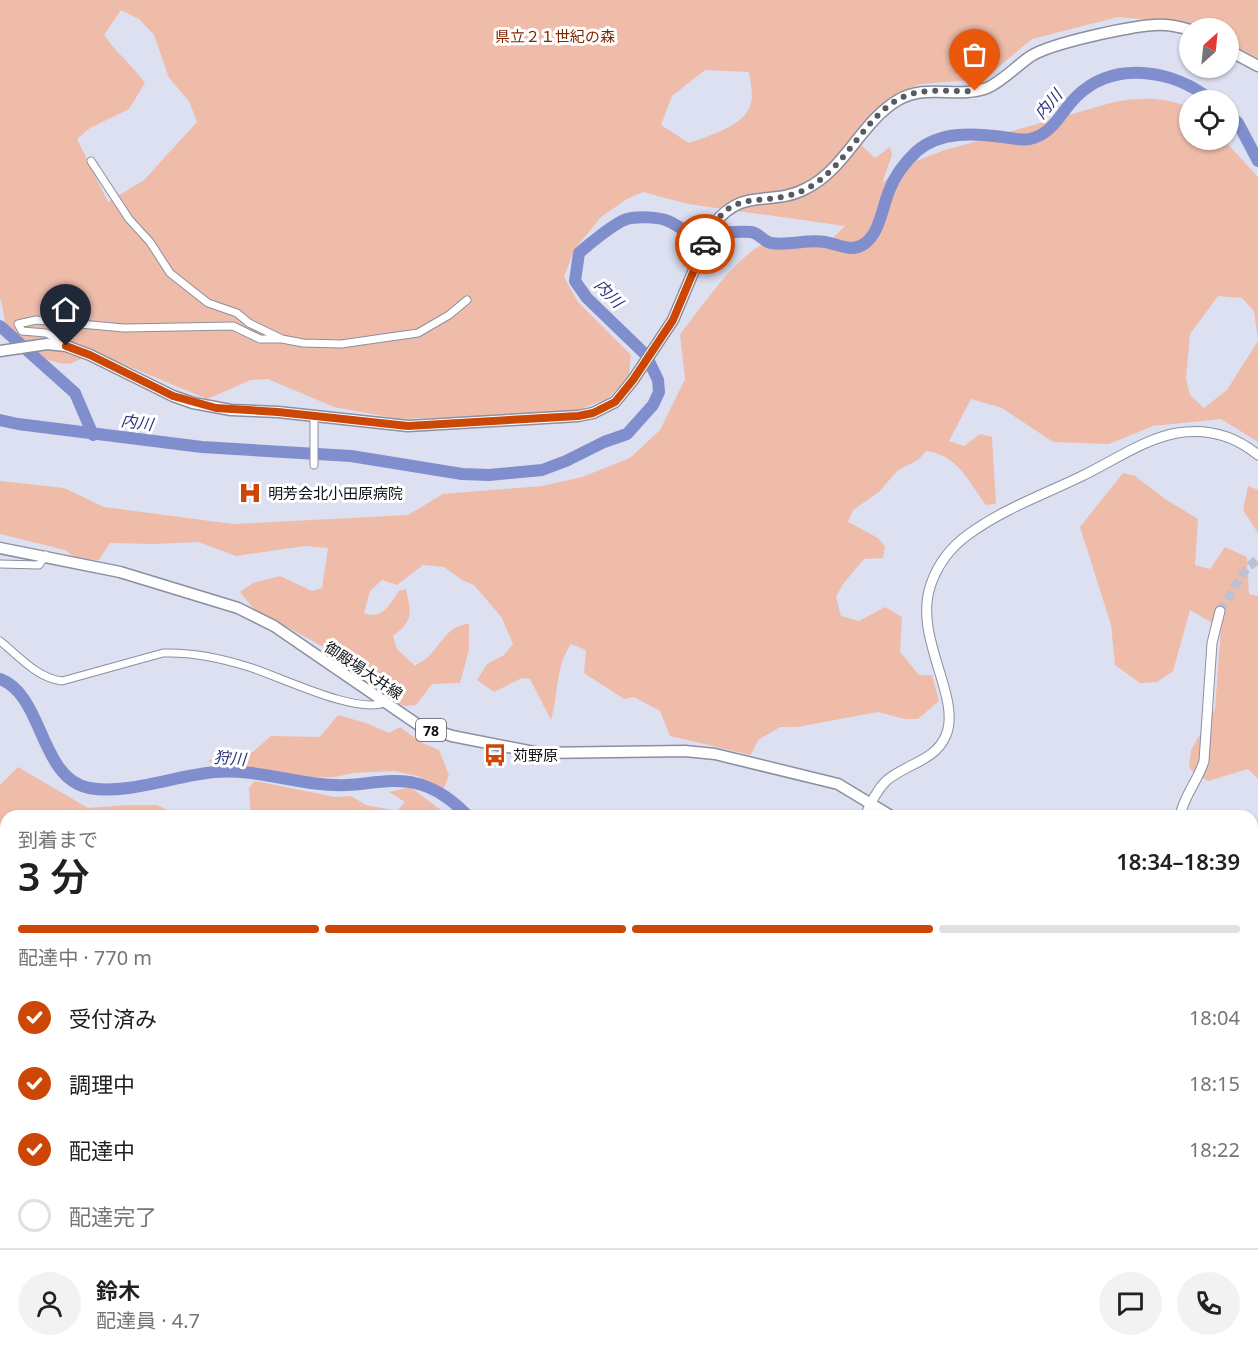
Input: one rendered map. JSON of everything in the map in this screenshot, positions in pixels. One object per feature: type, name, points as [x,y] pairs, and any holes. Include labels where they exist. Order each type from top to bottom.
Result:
[{"type":"main road","points":[[5,350],[52,344],[90,355],[120,371],[193,403],[231,410],[314,415],[408,426],[578,416],[593,413],[615,402],[660,341],[684,298],[707,237],[721,215],[733,205],[749,199],[783,196],[808,188],[838,164],[880,114],[906,96],[922,91],[975,91],[988,88],[1031,56],[1056,46],[1141,26],[1166,24],[1179,27]]},
{"type":"main road","points":[[1239,56],[1258,66]]},
{"type":"main road","name":"御殿場大井線","points":[[0,548],[46,555],[120,572],[238,608],[257,616],[384,703],[417,724],[436,732],[514,750],[538,753],[685,751],[715,754],[830,782],[867,810]]},
{"type":"street","points":[[91,161],[129,219],[150,242],[170,273],[208,303],[237,313],[249,323],[282,339],[303,344],[341,344],[418,333],[449,315],[467,300]]},
{"type":"street","points":[[52,344],[55,338],[51,335],[22,331],[18,324],[36,320],[124,328],[233,326],[260,339],[282,339]]},
{"type":"street","points":[[314,415],[314,465]]},
{"type":"street","points":[[868,810],[877,791],[888,780],[924,760],[940,746],[946,735],[949,724],[947,705],[929,639],[926,616],[930,585],[950,550],[968,534],[1003,514],[1149,442],[1178,433],[1205,432],[1230,436],[1258,455]]},
{"type":"street","points":[[0,564],[39,565],[46,555]]},
{"type":"street","points":[[1181,810],[1182,804],[1200,774],[1204,761],[1212,643],[1220,611]]},
{"type":"street","points":[[0,640],[37,672],[51,680],[62,681],[163,653],[177,653],[200,655],[246,666],[357,704],[376,706],[384,703]]},
{"type":"green space","name":"県立２１世紀の森","points":[[0,0],[1258,0],[1258,59],[1239,49],[1239,18],[1179,18],[1179,23],[1118,17],[1032,39],[984,79],[920,84],[896,94],[853,137],[875,158],[890,147],[892,155],[882,183],[903,166],[942,151],[1114,102],[1133,99],[1161,100],[1179,104],[1179,150],[1233,150],[1258,177],[1258,340],[1254,311],[1242,298],[1218,296],[1190,334],[1186,379],[1190,395],[1204,408],[1227,390],[1258,341],[1258,442],[1221,419],[1153,426],[1109,444],[1053,442],[1002,408],[971,399],[949,441],[964,446],[980,434],[992,437],[996,504],[986,505],[961,470],[937,453],[926,451],[918,460],[898,470],[879,492],[853,510],[848,522],[878,538],[885,546],[883,558],[864,559],[843,584],[836,597],[841,616],[859,621],[885,607],[902,617],[900,652],[919,675],[932,675],[939,701],[918,719],[905,719],[878,712],[797,727],[780,727],[758,740],[751,755],[670,736],[660,711],[634,697],[624,699],[584,673],[586,650],[571,644],[562,662],[551,720],[530,679],[522,678],[494,692],[477,680],[487,664],[504,655],[513,644],[502,618],[474,585],[462,580],[444,567],[423,565],[397,585],[382,580],[370,591],[364,613],[371,615],[381,613],[399,591],[406,589],[410,611],[408,621],[393,636],[397,649],[415,666],[429,656],[456,627],[469,624],[469,650],[460,683],[432,684],[416,705],[405,706],[390,700],[343,658],[253,608],[240,592],[253,583],[280,576],[312,591],[322,588],[328,548],[305,546],[236,556],[198,542],[110,543],[99,560],[77,559],[65,550],[0,534],[0,481],[64,488],[104,507],[233,524],[408,515],[443,494],[542,486],[582,477],[630,458],[660,430],[685,379],[680,334],[732,269],[767,243],[797,241],[827,244],[845,226],[688,204],[643,192],[627,199],[601,217],[574,250],[564,277],[578,302],[631,355],[629,376],[607,399],[572,412],[399,419],[334,407],[268,379],[251,380],[207,399],[92,351],[72,363],[64,364],[46,359],[27,349],[12,336],[5,323],[0,298]],"holes":[[[121,10],[139,19],[154,35],[169,78],[189,101],[197,122],[144,180],[108,202],[77,139],[90,128],[129,109],[145,83],[104,35]],[[705,70],[749,72],[752,97],[750,107],[745,115],[728,128],[689,143],[661,125],[672,96]]]},
{"type":"green space","points":[[1123,473],[1135,476],[1165,499],[1198,519],[1195,565],[1210,569],[1225,547],[1247,557],[1249,594],[1258,596],[1258,779],[1248,769],[1208,781],[1195,774],[1189,767],[1191,750],[1215,709],[1221,628],[1190,610],[1173,671],[1157,682],[1140,683],[1115,665],[1111,625],[1080,527]]},
{"type":"green space","points":[[1248,486],[1258,490],[1258,533],[1243,510]]},
{"type":"green space","points":[[338,715],[369,724],[389,733],[400,727],[420,742],[439,750],[449,775],[444,788],[430,785],[418,776],[394,771],[354,773],[335,777],[283,778],[241,765],[212,764],[208,761],[230,751],[253,752],[271,736],[320,737]]},
{"type":"green space","points":[[18,767],[88,808],[157,805],[167,810],[0,810],[0,785]]},
{"type":"green space","points":[[255,781],[335,797],[351,796],[366,805],[392,810],[251,810],[249,788]]},
{"type":"green space","points":[[410,787],[441,810],[398,810],[405,802],[389,792]]},
{"type":"waterway","name":"内川","points":[[0,420],[202,447],[351,456],[462,474],[489,475],[542,470],[627,434],[653,405],[659,392],[658,380],[646,355],[587,298],[575,281],[579,253],[622,221],[636,217],[654,218],[696,232],[751,232],[771,243],[818,241],[844,247],[859,247],[874,233],[897,174],[926,144],[947,137],[970,134],[1030,139],[1051,127],[1076,97],[1091,85],[1125,74],[1143,73],[1161,76],[1179,81],[1197,90]]},
{"type":"waterway","name":"内川","points":[[1239,125],[1258,161]]},
{"type":"waterway","points":[[0,326],[75,393],[93,435]]},
{"type":"waterway","name":"狩川","points":[[0,679],[14,688],[25,701],[60,769],[73,781],[89,788],[120,789],[200,774],[231,771],[330,785],[407,782],[423,785],[437,792],[461,810]]},
{"type":"tunnel","points":[[1220,611],[1246,569],[1258,559]]},
{"type":"way so far","points":[[705,244],[721,215],[733,205],[749,199],[796,193],[824,177],[838,164],[880,114],[900,99],[922,91],[975,91]]},
{"type":"place","name":"明芳会北小田原病院","points":[[250,493]]},
{"type":"place","name":"苅野原","points":[[495,755]]},
{"type":"route","points":[[66,346],[90,355],[173,396],[216,408],[314,415],[392,426],[578,416],[593,413],[615,402],[633,380],[673,320],[705,244]]}]
